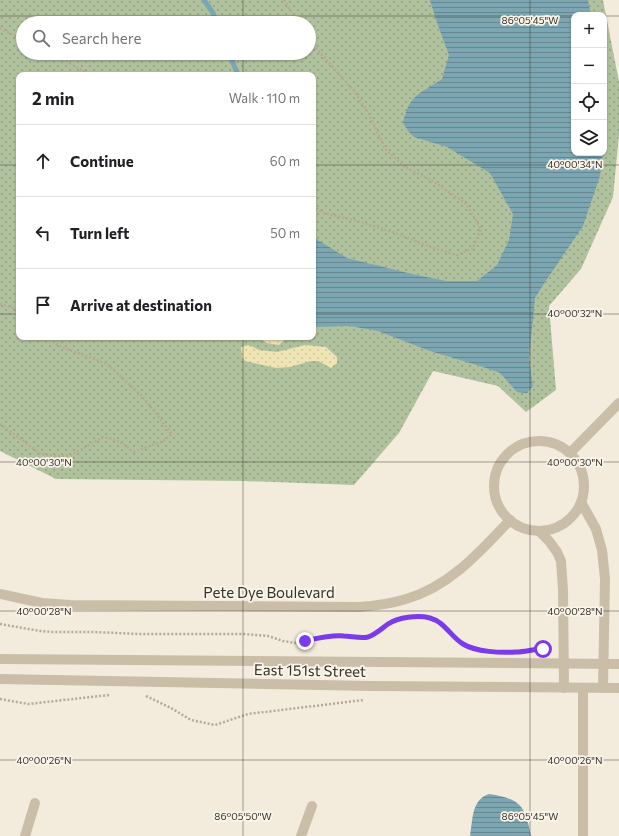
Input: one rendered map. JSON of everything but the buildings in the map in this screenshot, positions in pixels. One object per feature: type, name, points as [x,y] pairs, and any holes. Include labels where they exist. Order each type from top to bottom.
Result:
[{"type":"street","points":[[570,453],[619,403]]},
{"type":"street","points":[[544,441],[558,445],[570,453],[581,471],[584,481],[584,492],[581,502],[574,514],[564,523],[552,529],[538,531],[523,528],[510,520],[500,510],[495,496],[494,482],[497,468],[505,456],[516,447],[530,442],[544,441]]},
{"type":"street","points":[[581,502],[596,529],[602,550],[606,579],[603,688]]},
{"type":"street","name":"Pete Dye Boulevard","points":[[0,594],[42,603],[70,605],[358,607],[382,605],[407,599],[431,589],[451,576],[475,558],[510,520]]},
{"type":"street","points":[[538,531],[553,546],[561,561],[564,590],[564,688]]},
{"type":"street","name":"East 151st Street","points":[[0,659],[619,664]]},
{"type":"street","name":"East 151st Street","points":[[0,679],[619,688]]},
{"type":"street","points":[[583,836],[584,688]]},
{"type":"street","points":[[25,836],[35,803]]},
{"type":"street","points":[[301,836],[312,806]]},
{"type":"path","points":[[284,0],[294,16]]},
{"type":"path","points":[[0,28],[16,36]]},
{"type":"path","points":[[316,48],[354,91],[369,114],[386,149],[405,167],[436,183],[466,204],[482,229],[473,248],[457,255],[358,221],[323,213],[316,208]]},
{"type":"path","points":[[64,60],[85,72]]},
{"type":"path","points":[[0,304],[16,310]]},
{"type":"path","points":[[0,424],[41,454],[62,456],[72,455],[103,437],[114,439],[124,444],[133,452],[163,441],[172,434],[141,394],[107,364],[57,345],[52,340]]},
{"type":"path","points":[[0,624],[52,632],[245,634],[268,636],[295,643],[324,637],[366,637],[375,634],[389,623],[397,620],[417,617],[429,618],[440,622],[457,640],[464,645],[480,650]]},
{"type":"path","points":[[0,699],[28,704],[117,695]]},
{"type":"path","points":[[140,696],[147,696],[191,720],[215,725],[248,714],[370,700]]},
{"type":"green space","points":[[0,0],[603,0],[605,12],[571,12],[571,156],[607,156],[607,20],[619,82],[619,135],[613,197],[581,269],[549,306],[556,390],[526,412],[498,386],[433,371],[399,433],[354,485],[244,481],[56,479],[0,451]]},
{"type":"sand","points":[[262,340],[284,340],[279,345],[267,343]]},
{"type":"sand","points":[[249,345],[259,350],[277,352],[305,345],[326,347],[337,357],[337,363],[331,368],[318,361],[311,361],[290,367],[276,368],[245,361],[242,357],[241,347]]},
{"type":"water","points":[[430,0],[588,0],[590,12],[571,12],[571,156],[603,156],[600,176],[583,226],[535,298],[529,359],[533,386],[527,393],[517,392],[500,373],[430,351],[378,331],[350,326],[316,327],[316,239],[347,258],[446,281],[477,281],[497,265],[509,240],[513,214],[490,173],[447,147],[414,137],[403,123],[405,113],[412,100],[442,79],[449,55]]},
{"type":"water","points":[[489,794],[508,798],[520,806],[524,811],[531,836],[470,836],[476,806],[483,797]]},
{"type":"waterway","points":[[204,0],[214,16]]},
{"type":"waterway","points":[[232,60],[237,72]]},
{"type":"route","points":[[305,641],[324,637],[366,637],[375,634],[389,623],[408,617],[417,617],[429,618],[440,622],[452,636],[464,645],[486,651],[516,652],[543,649]]}]
